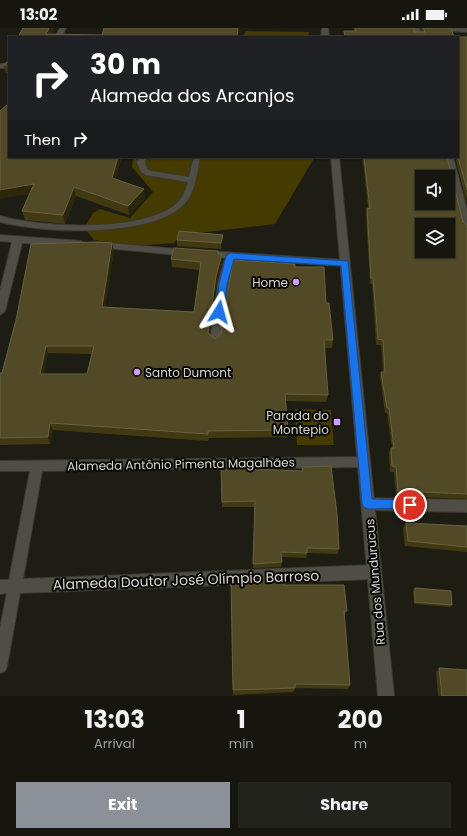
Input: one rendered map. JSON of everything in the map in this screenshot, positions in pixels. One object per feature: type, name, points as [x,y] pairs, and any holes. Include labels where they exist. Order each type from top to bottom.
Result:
[{"type":"street","points":[[428,28],[467,30]]},
{"type":"street","name":"Rua dos Mundurucus","points":[[335,158],[362,462],[368,504],[373,572],[386,696]]},
{"type":"street","points":[[449,158],[467,228]]},
{"type":"street","points":[[0,238],[230,256],[345,263]]},
{"type":"street","points":[[0,311],[18,239]]},
{"type":"street","points":[[215,341],[223,284],[230,256]]},
{"type":"street","name":"Alameda Antônio Pimenta Magalhães","points":[[0,466],[362,462]]},
{"type":"street","points":[[0,666],[37,466]]},
{"type":"street","points":[[368,504],[467,506]]},
{"type":"street","name":"Alameda Doutor José Olímpio Barroso","points":[[0,588],[373,572]]},
{"type":"lane","points":[[143,158],[141,162],[144,170],[149,173],[192,180]]},
{"type":"lane","points":[[0,219],[33,226],[78,228],[139,222],[167,214],[180,205],[192,180],[197,158]]},
{"type":"shaded area","points":[[246,31],[309,32],[309,36],[243,36]]},
{"type":"shaded area","points":[[133,158],[313,158],[275,224],[181,235],[174,243],[134,246],[94,240],[84,228],[93,213],[100,209],[130,218],[153,192],[132,167]]},
{"type":"shaded area","points":[[295,409],[331,410],[334,445],[297,445]]},
{"type":"building","points":[[23,28],[49,28],[46,34],[102,35],[104,28],[238,28],[237,36],[19,36]]},
{"type":"building","points":[[355,28],[414,28],[414,32],[425,32],[423,28],[451,28],[454,36],[345,36],[344,31],[356,31]]},
{"type":"building","points":[[459,37],[467,37],[467,190],[458,158]]},
{"type":"building","points":[[8,104],[8,158],[118,158],[112,178],[144,189],[128,206],[74,187],[63,215],[22,211],[34,184],[0,190],[0,111]]},
{"type":"building","points":[[364,158],[447,158],[450,170],[415,170],[415,210],[455,210],[455,190],[463,222],[467,225],[467,494],[398,491],[396,467],[392,466],[391,448],[394,448],[389,408],[387,408],[381,372],[385,372],[383,340],[378,339],[373,278],[371,278],[367,208],[370,209]]},
{"type":"building","points":[[179,231],[223,235],[221,243],[177,240]]},
{"type":"building","points":[[93,242],[112,243],[102,307],[194,312],[201,262],[171,259],[174,248],[218,251],[218,254],[222,254],[216,276],[208,333],[215,339],[221,334],[233,260],[295,264],[295,267],[324,267],[326,303],[329,303],[333,340],[324,340],[328,395],[285,394],[288,430],[208,431],[208,434],[50,423],[48,437],[0,438],[0,373],[2,373],[16,320],[31,244]],"holes":[[[46,346],[94,346],[87,374],[40,374]]]},
{"type":"building","points":[[221,466],[250,466],[250,469],[303,471],[302,467],[331,466],[337,514],[339,549],[307,548],[307,553],[281,552],[282,562],[253,564],[255,501],[222,502]]},
{"type":"building","points":[[406,523],[467,526],[467,547],[408,541]]},
{"type":"building","points":[[283,578],[284,585],[344,585],[347,611],[344,611],[350,685],[295,684],[295,688],[233,690],[231,580]]},
{"type":"building","points":[[415,588],[451,591],[452,605],[415,602]]},
{"type":"building","points":[[439,668],[467,670],[467,696],[442,696]]},
{"type":"place","name":"Home","points":[[296,282]]},
{"type":"place","name":"Santo Dumont","points":[[137,372]]},
{"type":"place","name":"Parada do Montepio","points":[[337,422]]},
{"type":"route","points":[[219,312],[223,284],[230,256],[345,263],[362,462],[368,504],[410,505]]}]
